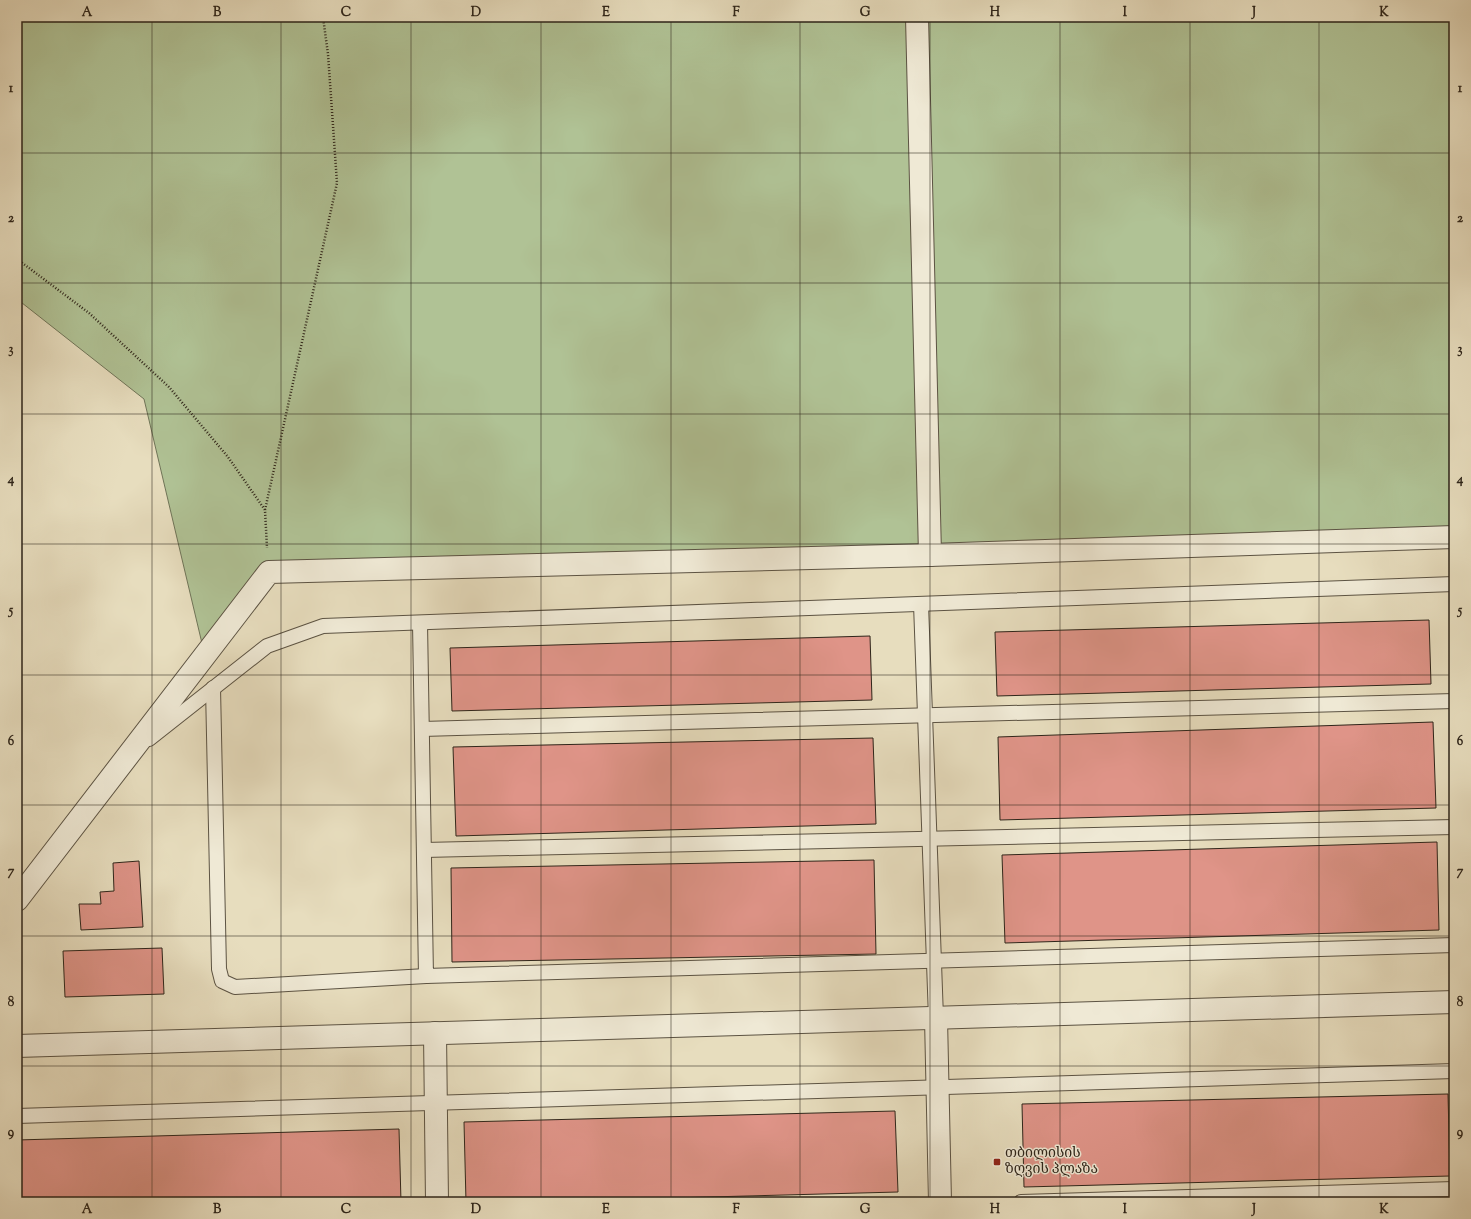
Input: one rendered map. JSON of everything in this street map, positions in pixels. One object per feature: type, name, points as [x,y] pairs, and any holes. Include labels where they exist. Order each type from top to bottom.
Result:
[{"type":"street","points":[[918,17],[930,555]]},
{"type":"street","points":[[17,900],[269,572],[930,555],[1454,537]]},
{"type":"street","points":[[17,1046],[1454,1002]]},
{"type":"street","points":[[936,1018],[940,1202]]},
{"type":"street","points":[[435,1033],[437,1202]]},
{"type":"lane","points":[[129,754],[267,646],[323,626],[1454,584]]},
{"type":"lane","points":[[921,604],[936,1018]]},
{"type":"lane","points":[[420,623],[426,976]]},
{"type":"lane","points":[[213,688],[219,969],[222,981],[235,987],[426,976],[1454,945]]},
{"type":"lane","points":[[422,729],[1454,701]]},
{"type":"lane","points":[[424,850],[1454,827]]},
{"type":"lane","points":[[17,1116],[1454,1071]]},
{"type":"lane","points":[[1021,1202],[1454,1189]]},
{"type":"path","points":[[269,572],[265,510],[337,183],[328,54],[323,17]]},
{"type":"path","points":[[17,259],[21,260],[89,313],[169,386],[228,457],[265,510]]},
{"type":"green space","points":[[17,17],[1454,17],[1454,537],[269,572],[205,656],[144,399],[17,299]]},
{"type":"building","points":[[1429,620],[1431,684],[997,696],[995,632]]},
{"type":"building","points":[[870,636],[872,700],[452,711],[450,648]]},
{"type":"building","points":[[1433,722],[1436,808],[1000,820],[998,737]]},
{"type":"building","points":[[873,738],[876,824],[456,836],[453,747]]},
{"type":"building","points":[[1437,842],[1439,930],[1005,943],[1002,855]]},
{"type":"building","points":[[874,860],[876,954],[452,962],[451,868]]},
{"type":"building","points":[[139,861],[143,927],[81,930],[79,904],[101,904],[100,892],[114,891],[113,863]]},
{"type":"building","points":[[162,948],[164,994],[65,997],[63,951]]},
{"type":"building","points":[[1448,1094],[1450,1176],[1024,1187],[1022,1104]]},
{"type":"building","points":[[895,1111],[898,1192],[520,1202],[466,1202],[464,1122]]},
{"type":"building","points":[[399,1129],[401,1202],[17,1202],[17,1140]]},
{"type":"place","name":"თბილისის ზღვის პლაზა","points":[[997,1162]]}]
